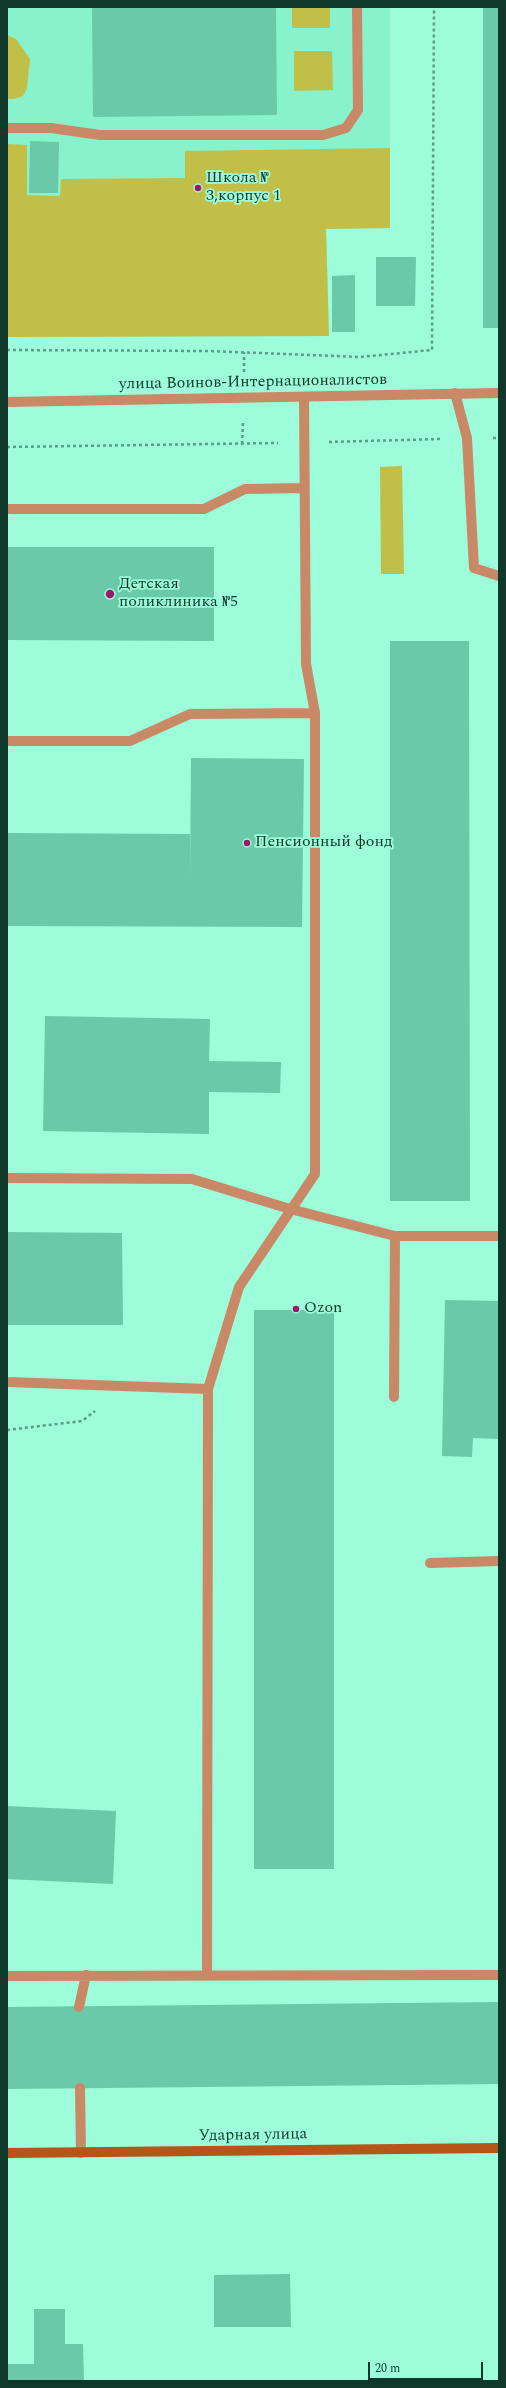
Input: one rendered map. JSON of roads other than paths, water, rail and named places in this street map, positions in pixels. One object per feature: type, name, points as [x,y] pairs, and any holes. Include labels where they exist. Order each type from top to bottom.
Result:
[{"type":"street","points":[[7,128],[51,128],[100,135],[323,135],[346,128],[358,110],[357,7]]},
{"type":"street","points":[[455,393],[467,438],[474,568],[499,576]]},
{"type":"street","name":"улица Воинов-Интернационалистов","points":[[7,402],[499,393]]},
{"type":"street","points":[[207,1975],[208,1389],[239,1287],[290,1209],[315,1174],[315,713],[306,664],[304,397]]},
{"type":"street","points":[[7,509],[204,509],[245,489],[304,488]]},
{"type":"street","points":[[7,741],[130,742],[190,714],[315,713]]},
{"type":"street","points":[[7,1178],[192,1179],[290,1209],[395,1236],[499,1236]]},
{"type":"street","points":[[394,1397],[395,1236]]},
{"type":"street","points":[[7,1382],[208,1389]]},
{"type":"street","points":[[430,1562],[499,1561]]},
{"type":"street","points":[[79,2006],[86,1975]]},
{"type":"street","points":[[7,1976],[499,1975]]},
{"type":"street","points":[[80,2088],[81,2153]]},
{"type":"street","name":"Ударная улица","points":[[7,2153],[499,2148]]},
{"type":"place","name":"Школа № 3,корпус 1","points":[[198,188]]},
{"type":"place","name":"Детская поликлиника №5","points":[[110,594]]},
{"type":"place","name":"Пенсионный фонд","points":[[247,843]]},
{"type":"place","name":"Ozon","points":[[296,1309]]}]
